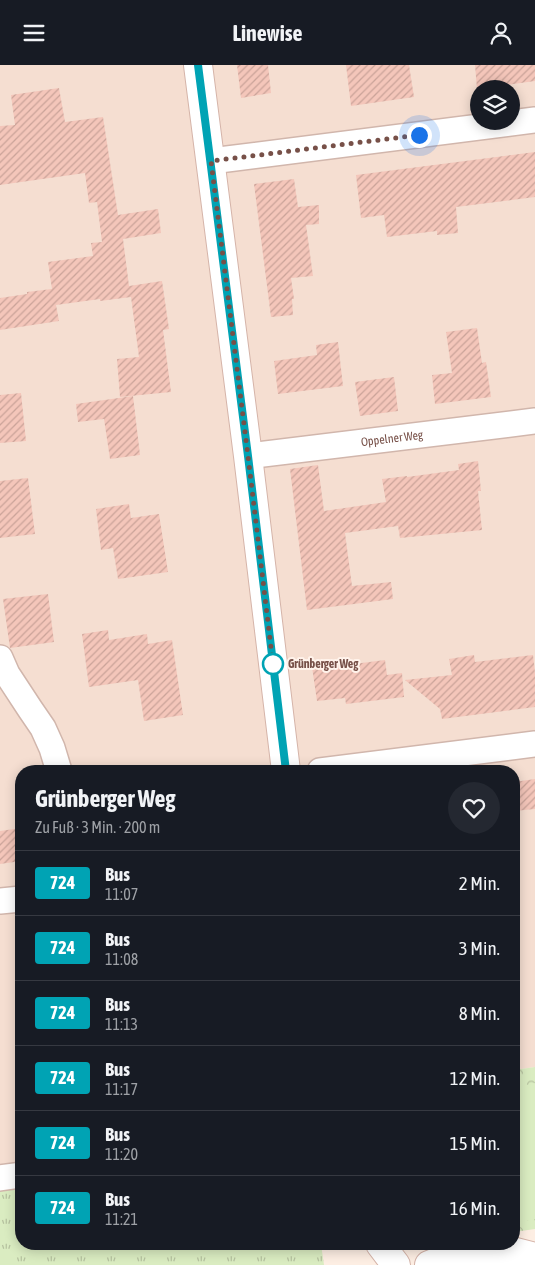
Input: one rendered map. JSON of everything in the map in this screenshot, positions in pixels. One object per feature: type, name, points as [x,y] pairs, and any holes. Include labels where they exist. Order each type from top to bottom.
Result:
[{"type":"street","points":[[198,65],[285,765]]},
{"type":"street","points":[[211,161],[535,120]]},
{"type":"street","name":"Oppelner Weg","points":[[248,456],[535,421]]},
{"type":"street","points":[[0,658],[7,674],[43,728],[57,765]]},
{"type":"street","points":[[403,765],[535,744]]},
{"type":"street","points":[[0,901],[15,900]]},
{"type":"street","points":[[0,1179],[15,1176]]},
{"type":"street","points":[[385,1250],[396,1265]]},
{"type":"street","points":[[429,1265],[458,1258],[512,1251],[535,1257]]},
{"type":"street","points":[[527,1265],[535,1262]]},
{"type":"shaded area","points":[[0,65],[191,65],[279,765],[15,765],[15,1184],[0,1187]]},
{"type":"shaded area","points":[[206,65],[535,65],[535,1067],[520,1069],[520,765],[291,765]]},
{"type":"green space","points":[[535,1067],[535,1229],[520,1231],[520,1069]]},
{"type":"green space","points":[[535,1083],[535,1219],[520,1222],[520,1087]]},
{"type":"green space","points":[[15,1184],[15,1250],[322,1250],[324,1265],[0,1265],[0,1187]]},
{"type":"building","points":[[237,65],[268,65],[271,93],[241,98]]},
{"type":"building","points":[[346,65],[409,65],[414,97],[351,106]]},
{"type":"building","points":[[475,65],[535,65],[535,81],[520,83],[520,80],[476,80]]},
{"type":"building","points":[[59,88],[65,122],[103,117],[118,215],[158,209],[161,233],[123,239],[129,286],[162,281],[169,329],[163,330],[171,392],[120,397],[117,359],[139,357],[131,297],[56,305],[59,321],[0,330],[0,298],[52,289],[48,262],[93,256],[91,243],[102,242],[97,202],[89,203],[85,173],[0,185],[0,126],[15,125],[11,95]]},
{"type":"building","points":[[535,152],[535,197],[456,207],[458,233],[437,235],[437,231],[387,237],[384,215],[361,218],[356,175]]},
{"type":"building","points":[[294,179],[298,207],[319,205],[319,224],[306,225],[313,276],[291,278],[294,299],[292,299],[293,315],[271,317],[254,184]]},
{"type":"building","points":[[477,328],[482,363],[486,362],[491,397],[435,404],[432,375],[452,373],[446,332]]},
{"type":"building","points":[[338,342],[343,386],[278,394],[274,361],[317,355],[316,345]]},
{"type":"building","points":[[394,377],[398,411],[360,416],[355,382]]},
{"type":"building","points":[[21,393],[26,441],[0,443],[0,395]]},
{"type":"building","points":[[133,396],[140,455],[110,459],[104,419],[78,422],[76,404]]},
{"type":"building","points":[[478,461],[481,491],[478,491],[482,530],[400,538],[398,526],[345,533],[352,586],[391,582],[393,599],[307,610],[290,469],[318,465],[324,511],[386,502],[382,479],[459,470],[458,464]]},
{"type":"building","points":[[28,478],[35,534],[0,538],[0,481]]},
{"type":"building","points":[[129,504],[131,518],[159,514],[168,572],[118,579],[113,548],[101,550],[96,509]]},
{"type":"building","points":[[48,594],[54,642],[10,648],[3,599]]},
{"type":"building","points":[[108,630],[109,640],[147,634],[148,644],[172,640],[183,715],[144,721],[138,680],[89,687],[82,634]]},
{"type":"building","points":[[474,655],[475,662],[533,655],[535,707],[442,719],[440,709],[405,680],[452,675],[449,659]]},
{"type":"building","points":[[385,660],[387,675],[402,673],[404,697],[346,704],[345,698],[317,701],[312,667]]},
{"type":"building","points":[[535,779],[535,809],[520,810],[520,781]]},
{"type":"building","points":[[15,829],[15,862],[0,864],[0,831]]},
{"type":"bus line","name":"724","points":[[198,65],[285,765]]},
{"type":"place","name":"Grünberger Weg","points":[[273,664]]},
{"type":"route","points":[[273,664],[211,161],[419,135]]}]
